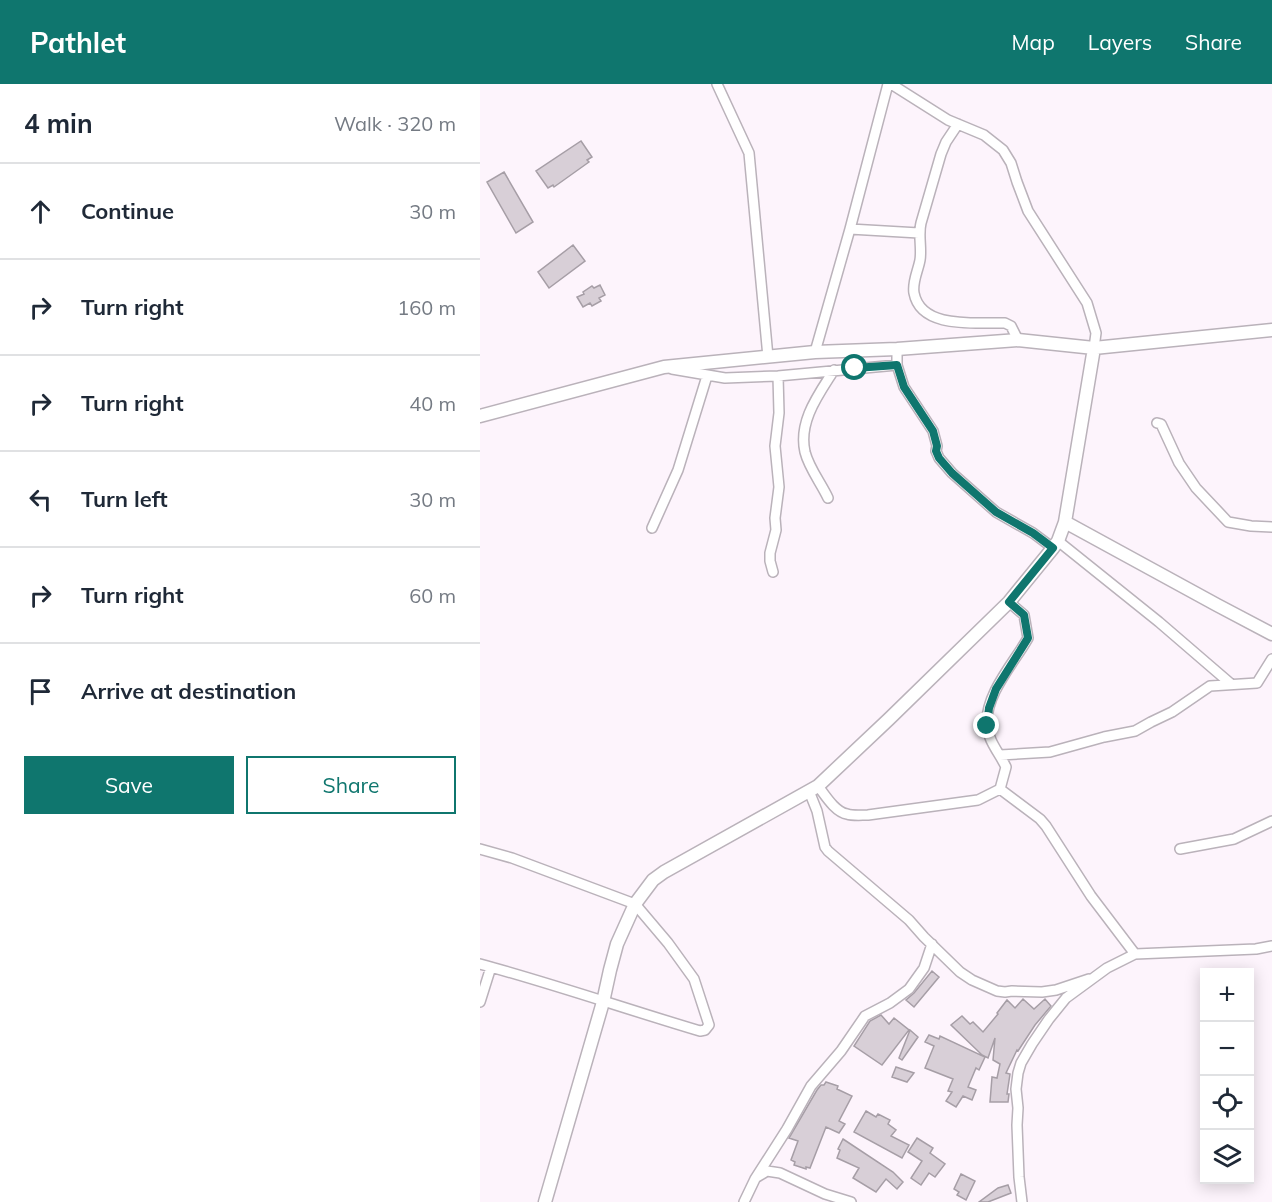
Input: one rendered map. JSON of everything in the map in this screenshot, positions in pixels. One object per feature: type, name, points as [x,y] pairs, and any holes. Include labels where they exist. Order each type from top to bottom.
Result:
[{"type":"street","points":[[717,84],[749,153],[768,357]]},
{"type":"street","points":[[545,1202],[603,1002],[614,955],[635,904],[653,880],[813,789],[906,703],[1009,602],[1056,545],[1065,522],[1096,333],[1087,303],[1028,210],[1004,150],[984,135],[930,109],[889,84],[815,352]]},
{"type":"street","points":[[958,124],[940,154],[919,233],[920,258],[914,293],[928,314],[948,322],[1005,323],[1011,326],[1018,340]]},
{"type":"street","points":[[850,229],[919,233]]},
{"type":"street","points":[[480,416],[664,367],[815,352],[897,349],[1018,340],[1094,348],[1272,330]]},
{"type":"street","points":[[897,349],[897,365],[904,387],[933,431],[939,458],[952,473],[996,512],[1056,545],[1159,622],[1231,684]]},
{"type":"street","points":[[664,367],[725,378],[778,376],[897,365]]},
{"type":"street","points":[[828,498],[805,451],[804,437],[809,411],[834,370]]},
{"type":"street","points":[[652,528],[678,470],[707,376]]},
{"type":"street","points":[[773,572],[770,553],[776,530],[775,518],[779,487],[775,446],[779,413],[778,376]]},
{"type":"street","points":[[1157,423],[1161,424],[1179,463],[1196,488],[1228,522],[1272,527]]},
{"type":"street","points":[[1065,522],[1272,634]]},
{"type":"street","points":[[813,789],[845,814],[861,815],[978,800],[1000,789],[1006,767],[993,744],[987,726],[989,708],[996,689],[1028,638],[1024,615],[1009,602]]},
{"type":"street","points":[[1000,755],[1050,752],[1135,731],[1172,712],[1210,686],[1257,683],[1272,659]]},
{"type":"street","points":[[813,789],[825,847],[828,851],[909,920],[960,972],[972,980],[1005,992],[1056,990],[1095,978]]},
{"type":"street","points":[[1000,789],[1046,826],[1091,896],[1135,954]]},
{"type":"street","points":[[1180,849],[1234,839],[1272,821]]},
{"type":"street","points":[[480,849],[512,858],[635,904],[668,943],[694,979],[709,1025],[705,1030],[700,1031],[480,964]]},
{"type":"street","points":[[744,1202],[755,1179],[811,1086],[841,1051],[865,1016],[890,1003],[909,989],[924,968],[932,944]]},
{"type":"street","points":[[1022,1202],[1017,1125],[1018,1073],[1021,1063],[1049,1019],[1066,998],[1107,968],[1135,954],[1256,949],[1272,946]]},
{"type":"street","points":[[480,1002],[491,967]]},
{"type":"street","points":[[755,1179],[767,1171],[780,1173],[825,1194],[851,1202]]},
{"type":"building","points":[[581,141],[592,157],[587,160],[589,162],[554,187],[553,185],[548,188],[536,171]]},
{"type":"building","points":[[504,172],[533,222],[516,233],[487,182]]},
{"type":"building","points":[[573,245],[585,261],[549,288],[538,272]]},
{"type":"building","points":[[600,285],[605,295],[599,298],[601,301],[592,306],[590,303],[583,307],[577,297],[592,286],[594,288]]},
{"type":"building","points":[[932,971],[939,977],[914,1007],[906,1000]]},
{"type":"building","points":[[1023,999],[1034,1009],[1045,999],[1051,1006],[1017,1050],[1006,1073],[1010,1074],[1008,1102],[990,1102],[992,1077],[997,1078],[1000,1064],[993,1060],[995,1038],[988,1058],[951,1025],[962,1016],[970,1024],[973,1022],[983,1032],[1007,1000],[1015,1008]]},
{"type":"building","points":[[881,1015],[889,1024],[894,1018],[909,1030],[882,1065],[854,1046],[870,1021]]},
{"type":"building","points":[[910,1030],[918,1037],[902,1060],[899,1058]]},
{"type":"building","points":[[929,1035],[939,1039],[940,1036],[985,1057],[979,1070],[976,1068],[968,1087],[976,1090],[972,1100],[963,1096],[956,1107],[946,1101],[952,1092],[948,1091],[953,1079],[925,1068],[934,1046],[925,1042]]},
{"type":"building","points":[[896,1067],[914,1073],[907,1082],[892,1077]]},
{"type":"building","points":[[826,1082],[838,1086],[837,1089],[852,1096],[839,1121],[845,1124],[839,1133],[826,1127],[810,1168],[806,1167],[806,1169],[794,1165],[795,1162],[791,1160],[798,1141],[789,1138],[817,1090]]},
{"type":"building","points":[[866,1111],[876,1117],[878,1114],[890,1120],[888,1124],[896,1130],[891,1136],[909,1145],[902,1158],[854,1132]]},
{"type":"building","points":[[917,1138],[933,1148],[930,1153],[945,1164],[935,1177],[929,1173],[921,1185],[911,1178],[922,1161],[908,1152]]},
{"type":"building","points":[[843,1139],[893,1172],[903,1182],[897,1189],[886,1179],[876,1192],[853,1178],[859,1168],[837,1158]]},
{"type":"building","points":[[961,1174],[975,1181],[966,1200],[957,1195],[959,1192],[954,1189]]},
{"type":"building","points":[[1008,1185],[1011,1193],[988,1202],[979,1202],[998,1188]]},
{"type":"route","points":[[855,368],[897,365],[904,387],[933,431],[939,458],[952,473],[996,512],[1033,533],[1053,548],[1009,602],[1024,615],[1028,638],[996,689],[989,708],[987,726]]}]
